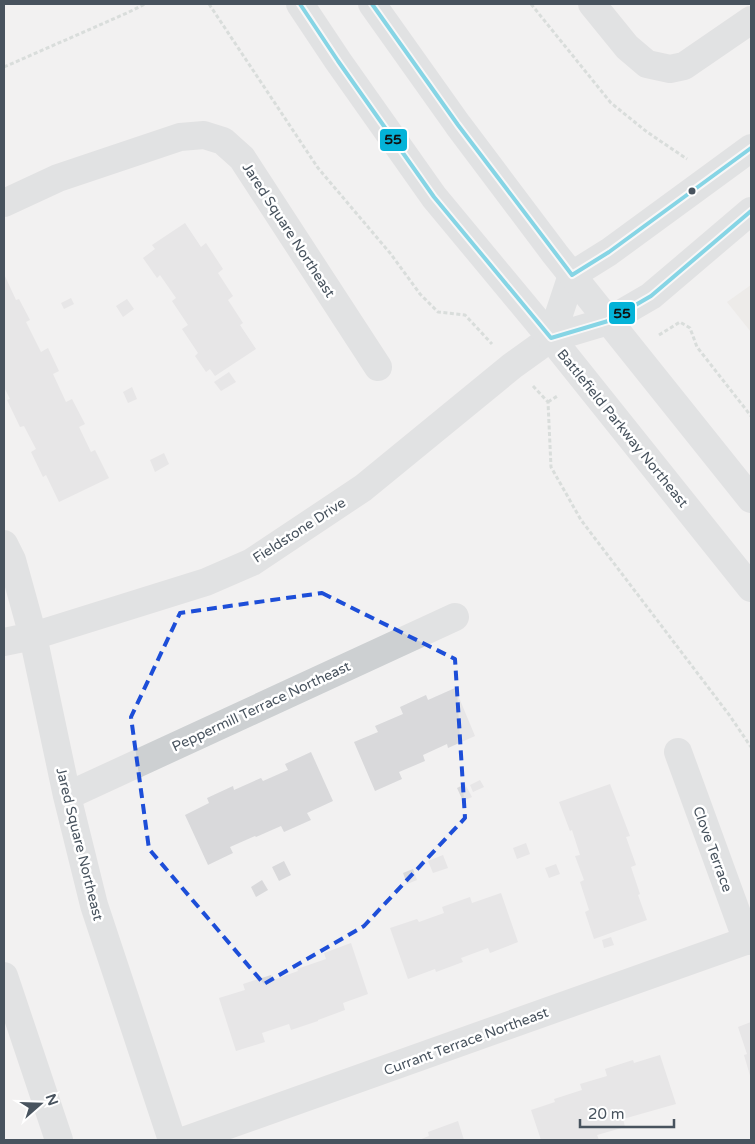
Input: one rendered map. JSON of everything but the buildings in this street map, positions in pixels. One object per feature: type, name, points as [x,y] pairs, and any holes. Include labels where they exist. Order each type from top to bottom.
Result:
[{"type":"main road","name":"Battlefield Parkway Northeast","points":[[300,4],[338,62],[434,197],[551,338],[751,588]]},
{"type":"main road","points":[[372,4],[458,125],[572,275],[751,499]]},
{"type":"street","points":[[592,4],[627,47],[647,64],[670,69],[684,66],[751,20]]},
{"type":"street","name":"Jared Square Northeast","points":[[4,202],[58,178],[180,137],[204,135],[222,141],[242,158],[378,367]]},
{"type":"street","points":[[551,338],[572,275],[609,252],[751,148]]},
{"type":"street","name":"Fieldstone Drive","points":[[4,642],[33,636],[206,582],[252,562],[363,488],[512,366],[551,338],[608,321],[651,296],[751,211]]},
{"type":"street","name":"Jared Square Northeast","points":[[4,544],[12,560],[33,636],[66,796],[94,905],[172,1140]]},
{"type":"street","name":"Peppermill Terrace Northeast","points":[[66,796],[455,617]]},
{"type":"street","name":"Clove Terrace","points":[[678,752],[749,940]]},
{"type":"street","name":"Currant Terrace Northeast","points":[[186,1140],[749,940]]},
{"type":"street","points":[[4,976],[60,1140]]},
{"type":"path","points":[[4,68],[145,4]]},
{"type":"path","points":[[530,4],[610,102],[647,132],[688,160],[680,165]]},
{"type":"path","points":[[680,322],[690,328],[697,347],[751,416]]},
{"type":"highlighted area","points":[[322,593],[455,659],[465,818],[364,926],[264,984],[149,849],[131,717],[180,613]]},
{"type":"shaded area","points":[[751,285],[751,332],[727,302]]},
{"type":"transit line","name":"55","points":[[300,4],[434,197],[551,338],[608,321],[651,296],[751,211]]},
{"type":"transit line","name":"55","points":[[372,4],[458,125],[572,275],[609,252],[751,148]]}]
